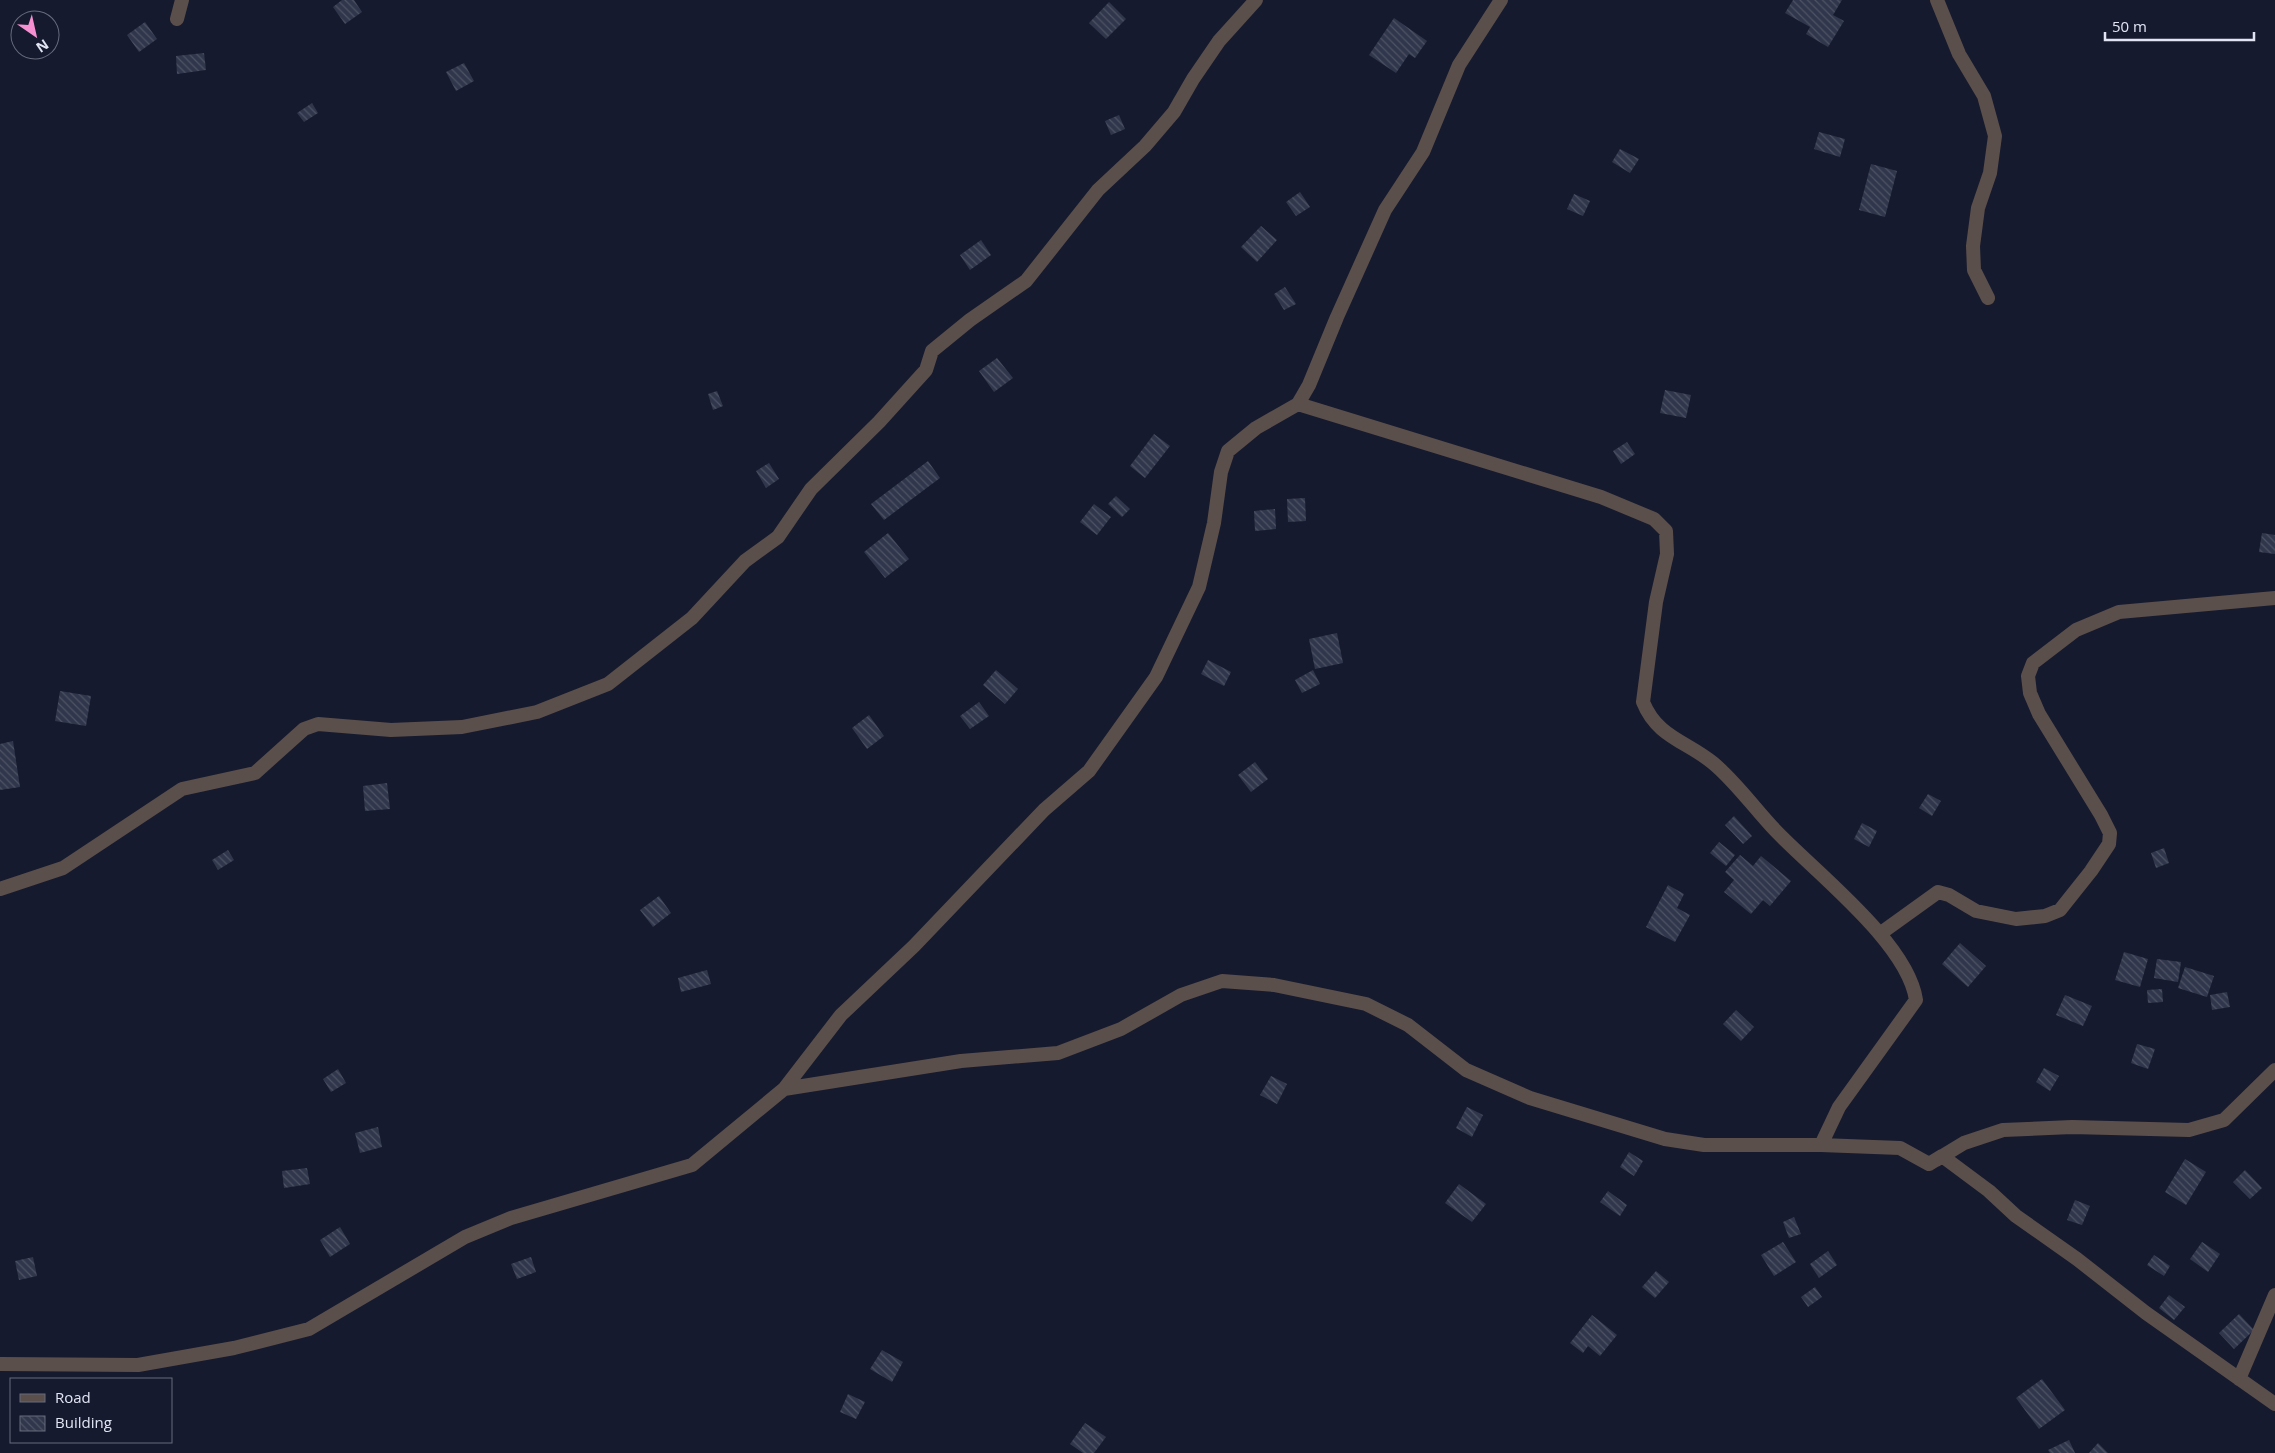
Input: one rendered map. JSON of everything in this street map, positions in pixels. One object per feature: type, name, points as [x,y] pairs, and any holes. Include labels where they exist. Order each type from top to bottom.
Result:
[{"type":"street","points":[[177,19],[182,0]]},
{"type":"street","points":[[0,889],[62,868],[182,790],[255,773],[304,729],[318,724],[391,730],[462,727],[537,712],[608,684],[692,618],[746,561],[778,537],[811,490],[879,422],[926,370],[932,351],[970,320],[1026,281],[1098,190],[1145,146],[1174,112],[1218,42],[1256,0]]},
{"type":"street","points":[[0,1364],[138,1365],[234,1348],[309,1329],[465,1237],[511,1218],[692,1165],[784,1088],[841,1015],[914,946],[1044,810],[1089,771],[1156,677],[1199,587],[1214,524],[1222,472],[1228,451],[1256,428],[1298,404],[1309,385],[1385,210],[1423,152],[1459,65],[1501,0]]},
{"type":"street","points":[[1937,0],[1959,54],[1984,96],[1995,136],[1990,173],[1978,208],[1973,246],[1974,270],[1988,298]]},
{"type":"street","points":[[1298,404],[1601,498],[1654,519],[1666,531],[1667,554],[1656,602],[1644,702],[1649,716],[1663,731],[1713,763],[1776,831],[1880,933],[1914,987],[1916,1000],[1839,1107],[1821,1145]]},
{"type":"street","points":[[1880,933],[1938,892],[1949,895],[1976,911],[2016,919],[2045,916],[2060,910],[2091,871],[2109,844],[2110,833],[2101,815],[2039,714],[2030,693],[2028,676],[2033,663],[2040,657],[2076,630],[2119,612],[2275,598]]},
{"type":"street","points":[[784,1088],[961,1061],[1058,1053],[1120,1029],[1181,995],[1222,981],[1274,985],[1366,1004],[1408,1025],[1466,1070],[1530,1098],[1655,1136],[1704,1145],[1821,1145],[1900,1148],[1929,1164]]},
{"type":"street","points":[[1929,1164],[1964,1142],[2003,1130],[2072,1127],[2189,1130],[2215,1123],[2224,1120],[2275,1070]]},
{"type":"street","points":[[1929,1164],[1942,1156],[1989,1191],[2016,1216],[2077,1259],[2146,1313],[2275,1404]]},
{"type":"street","points":[[2239,1379],[2275,1295]]},
{"type":"building","points":[[342,0],[354,0],[362,12],[345,24],[333,7]]},
{"type":"building","points":[[1793,0],[1842,0],[1833,15],[1844,21],[1828,47],[1806,34],[1810,27],[1785,13]]},
{"type":"building","points":[[1109,2],[1126,19],[1106,39],[1089,23]]},
{"type":"building","points":[[1394,18],[1427,41],[1415,58],[1409,54],[1396,73],[1369,55]]},
{"type":"building","points":[[145,22],[157,39],[139,52],[127,35]]},
{"type":"building","points":[[204,53],[206,70],[177,74],[176,56]]},
{"type":"building","points":[[464,63],[474,81],[456,91],[446,72]]},
{"type":"building","points":[[312,103],[318,113],[304,122],[297,113]]},
{"type":"building","points":[[1119,115],[1125,129],[1111,135],[1105,121]]},
{"type":"building","points":[[1819,132],[1845,139],[1840,157],[1814,149]]},
{"type":"building","points":[[1620,149],[1639,159],[1630,173],[1612,162]]},
{"type":"building","points":[[1871,164],[1897,171],[1885,217],[1859,210]]},
{"type":"building","points":[[1300,192],[1310,207],[1296,216],[1286,202]]},
{"type":"building","points":[[1574,194],[1590,201],[1583,216],[1567,209]]},
{"type":"building","points":[[1261,226],[1277,240],[1257,262],[1241,247]]},
{"type":"building","points":[[981,240],[991,255],[970,270],[960,255]]},
{"type":"building","points":[[1285,287],[1296,304],[1284,310],[1274,294]]},
{"type":"building","points":[[997,358],[1013,378],[994,392],[979,371]]},
{"type":"building","points":[[1665,390],[1691,395],[1686,418],[1660,413]]},
{"type":"building","points":[[717,391],[723,406],[713,410],[708,394]]},
{"type":"building","points":[[1154,434],[1170,446],[1145,478],[1130,466]]},
{"type":"building","points":[[1627,442],[1635,454],[1621,464],[1613,451]]},
{"type":"building","points":[[928,461],[940,478],[884,520],[871,504]]},
{"type":"building","points":[[769,463],[779,479],[766,488],[756,471]]},
{"type":"building","points":[[1116,496],[1130,509],[1122,517],[1108,504]]},
{"type":"building","points":[[1305,498],[1306,521],[1288,522],[1287,499]]},
{"type":"building","points":[[1094,504],[1111,517],[1097,535],[1080,522]]},
{"type":"building","points":[[1275,509],[1276,529],[1255,531],[1254,511]]},
{"type":"building","points":[[888,533],[909,559],[885,578],[864,552]]},
{"type":"building","points":[[2262,533],[2275,535],[2275,554],[2259,552]]},
{"type":"building","points":[[1337,633],[1343,663],[1315,669],[1309,639]]},
{"type":"building","points":[[1208,660],[1231,672],[1224,686],[1201,674]]},
{"type":"building","points":[[996,670],[1018,689],[1005,704],[983,685]]},
{"type":"building","points":[[1313,670],[1320,684],[1302,693],[1295,680]]},
{"type":"building","points":[[60,691],[91,696],[86,726],[55,721]]},
{"type":"building","points":[[979,702],[989,716],[970,729],[960,716]]},
{"type":"building","points":[[869,715],[884,736],[867,749],[852,728]]},
{"type":"building","points":[[13,741],[20,787],[0,790],[0,744]]},
{"type":"building","points":[[1255,762],[1268,779],[1251,792],[1238,775]]},
{"type":"building","points":[[387,783],[390,809],[365,811],[363,786]]},
{"type":"building","points":[[1928,794],[1941,801],[1932,816],[1919,808]]},
{"type":"building","points":[[1734,816],[1752,836],[1743,844],[1725,825]]},
{"type":"building","points":[[1862,823],[1877,831],[1869,847],[1854,839]]},
{"type":"building","points":[[1719,842],[1735,855],[1726,866],[1710,853]]},
{"type":"building","points":[[2164,848],[2169,863],[2156,868],[2151,853]]},
{"type":"building","points":[[228,850],[234,860],[218,870],[212,860]]},
{"type":"building","points":[[1740,855],[1753,866],[1761,856],[1791,881],[1770,906],[1763,900],[1751,914],[1724,892],[1734,880],[1725,872]]},
{"type":"building","points":[[1668,885],[1684,894],[1677,908],[1690,915],[1675,942],[1646,927]]},
{"type":"building","points":[[659,896],[671,913],[653,927],[640,910]]},
{"type":"building","points":[[1960,943],[1986,966],[1968,987],[1942,964]]},
{"type":"building","points":[[2124,952],[2148,959],[2140,987],[2115,980]]},
{"type":"building","points":[[2157,959],[2181,962],[2178,982],[2154,978]]},
{"type":"building","points":[[2185,967],[2214,976],[2207,997],[2178,988]]},
{"type":"building","points":[[707,970],[711,984],[681,992],[678,978]]},
{"type":"building","points":[[2162,989],[2163,1002],[2148,1003],[2147,990]]},
{"type":"building","points":[[2227,992],[2230,1007],[2212,1010],[2210,995]]},
{"type":"building","points":[[2065,995],[2092,1006],[2083,1026],[2056,1015]]},
{"type":"building","points":[[1736,1010],[1754,1027],[1741,1041],[1723,1024]]},
{"type":"building","points":[[2137,1044],[2155,1049],[2148,1069],[2131,1063]]},
{"type":"building","points":[[2044,1068],[2059,1076],[2050,1091],[2036,1082]]},
{"type":"building","points":[[338,1069],[346,1083],[331,1092],[323,1079]]},
{"type":"building","points":[[1271,1076],[1287,1084],[1277,1104],[1260,1095]]},
{"type":"building","points":[[1467,1107],[1483,1115],[1472,1137],[1456,1128]]},
{"type":"building","points":[[378,1127],[382,1147],[360,1153],[355,1133]]},
{"type":"building","points":[[1629,1152],[1643,1161],[1634,1176],[1620,1167]]},
{"type":"building","points":[[2185,1159],[2206,1172],[2186,1205],[2165,1192]]},
{"type":"building","points":[[307,1168],[310,1184],[284,1188],[282,1171]]},
{"type":"building","points":[[2245,1170],[2262,1188],[2250,1199],[2233,1182]]},
{"type":"building","points":[[1459,1184],[1486,1204],[1472,1222],[1445,1203]]},
{"type":"building","points":[[1608,1191],[1627,1205],[1620,1216],[1600,1202]]},
{"type":"building","points":[[2075,1200],[2090,1206],[2082,1225],[2067,1220]]},
{"type":"building","points":[[1794,1217],[1801,1234],[1789,1238],[1783,1222]]},
{"type":"building","points":[[340,1227],[350,1244],[330,1257],[320,1240]]},
{"type":"building","points":[[1783,1242],[1796,1262],[1774,1276],[1761,1255]]},
{"type":"building","points":[[2202,1242],[2220,1254],[2208,1272],[2190,1259]]},
{"type":"building","points":[[1828,1251],[1837,1265],[1819,1278],[1810,1264]]},
{"type":"building","points":[[2154,1255],[2170,1266],[2164,1276],[2147,1265]]},
{"type":"building","points":[[33,1257],[37,1276],[19,1280],[15,1261]]},
{"type":"building","points":[[531,1257],[536,1272],[517,1279],[511,1264]]},
{"type":"building","points":[[1656,1271],[1669,1282],[1655,1298],[1642,1287]]},
{"type":"building","points":[[1815,1287],[1822,1297],[1808,1307],[1801,1297]]},
{"type":"building","points":[[2169,1295],[2185,1307],[2174,1320],[2159,1308]]},
{"type":"building","points":[[2239,1314],[2254,1330],[2234,1349],[2219,1333]]},
{"type":"building","points":[[1592,1315],[1617,1335],[1600,1356],[1588,1346],[1583,1353],[1570,1343]]},
{"type":"building","points":[[882,1350],[903,1362],[892,1382],[870,1369]]},
{"type":"building","points":[[2042,1379],[2065,1410],[2039,1429],[2016,1398]]},
{"type":"building","points":[[848,1394],[865,1402],[856,1419],[840,1412]]},
{"type":"building","points":[[1085,1423],[1106,1437],[1094,1453],[1083,1453],[1070,1444]]},
{"type":"building","points":[[2069,1440],[2075,1453],[2050,1453],[2048,1450]]},
{"type":"building","points":[[2098,1443],[2108,1453],[2089,1453]]}]
